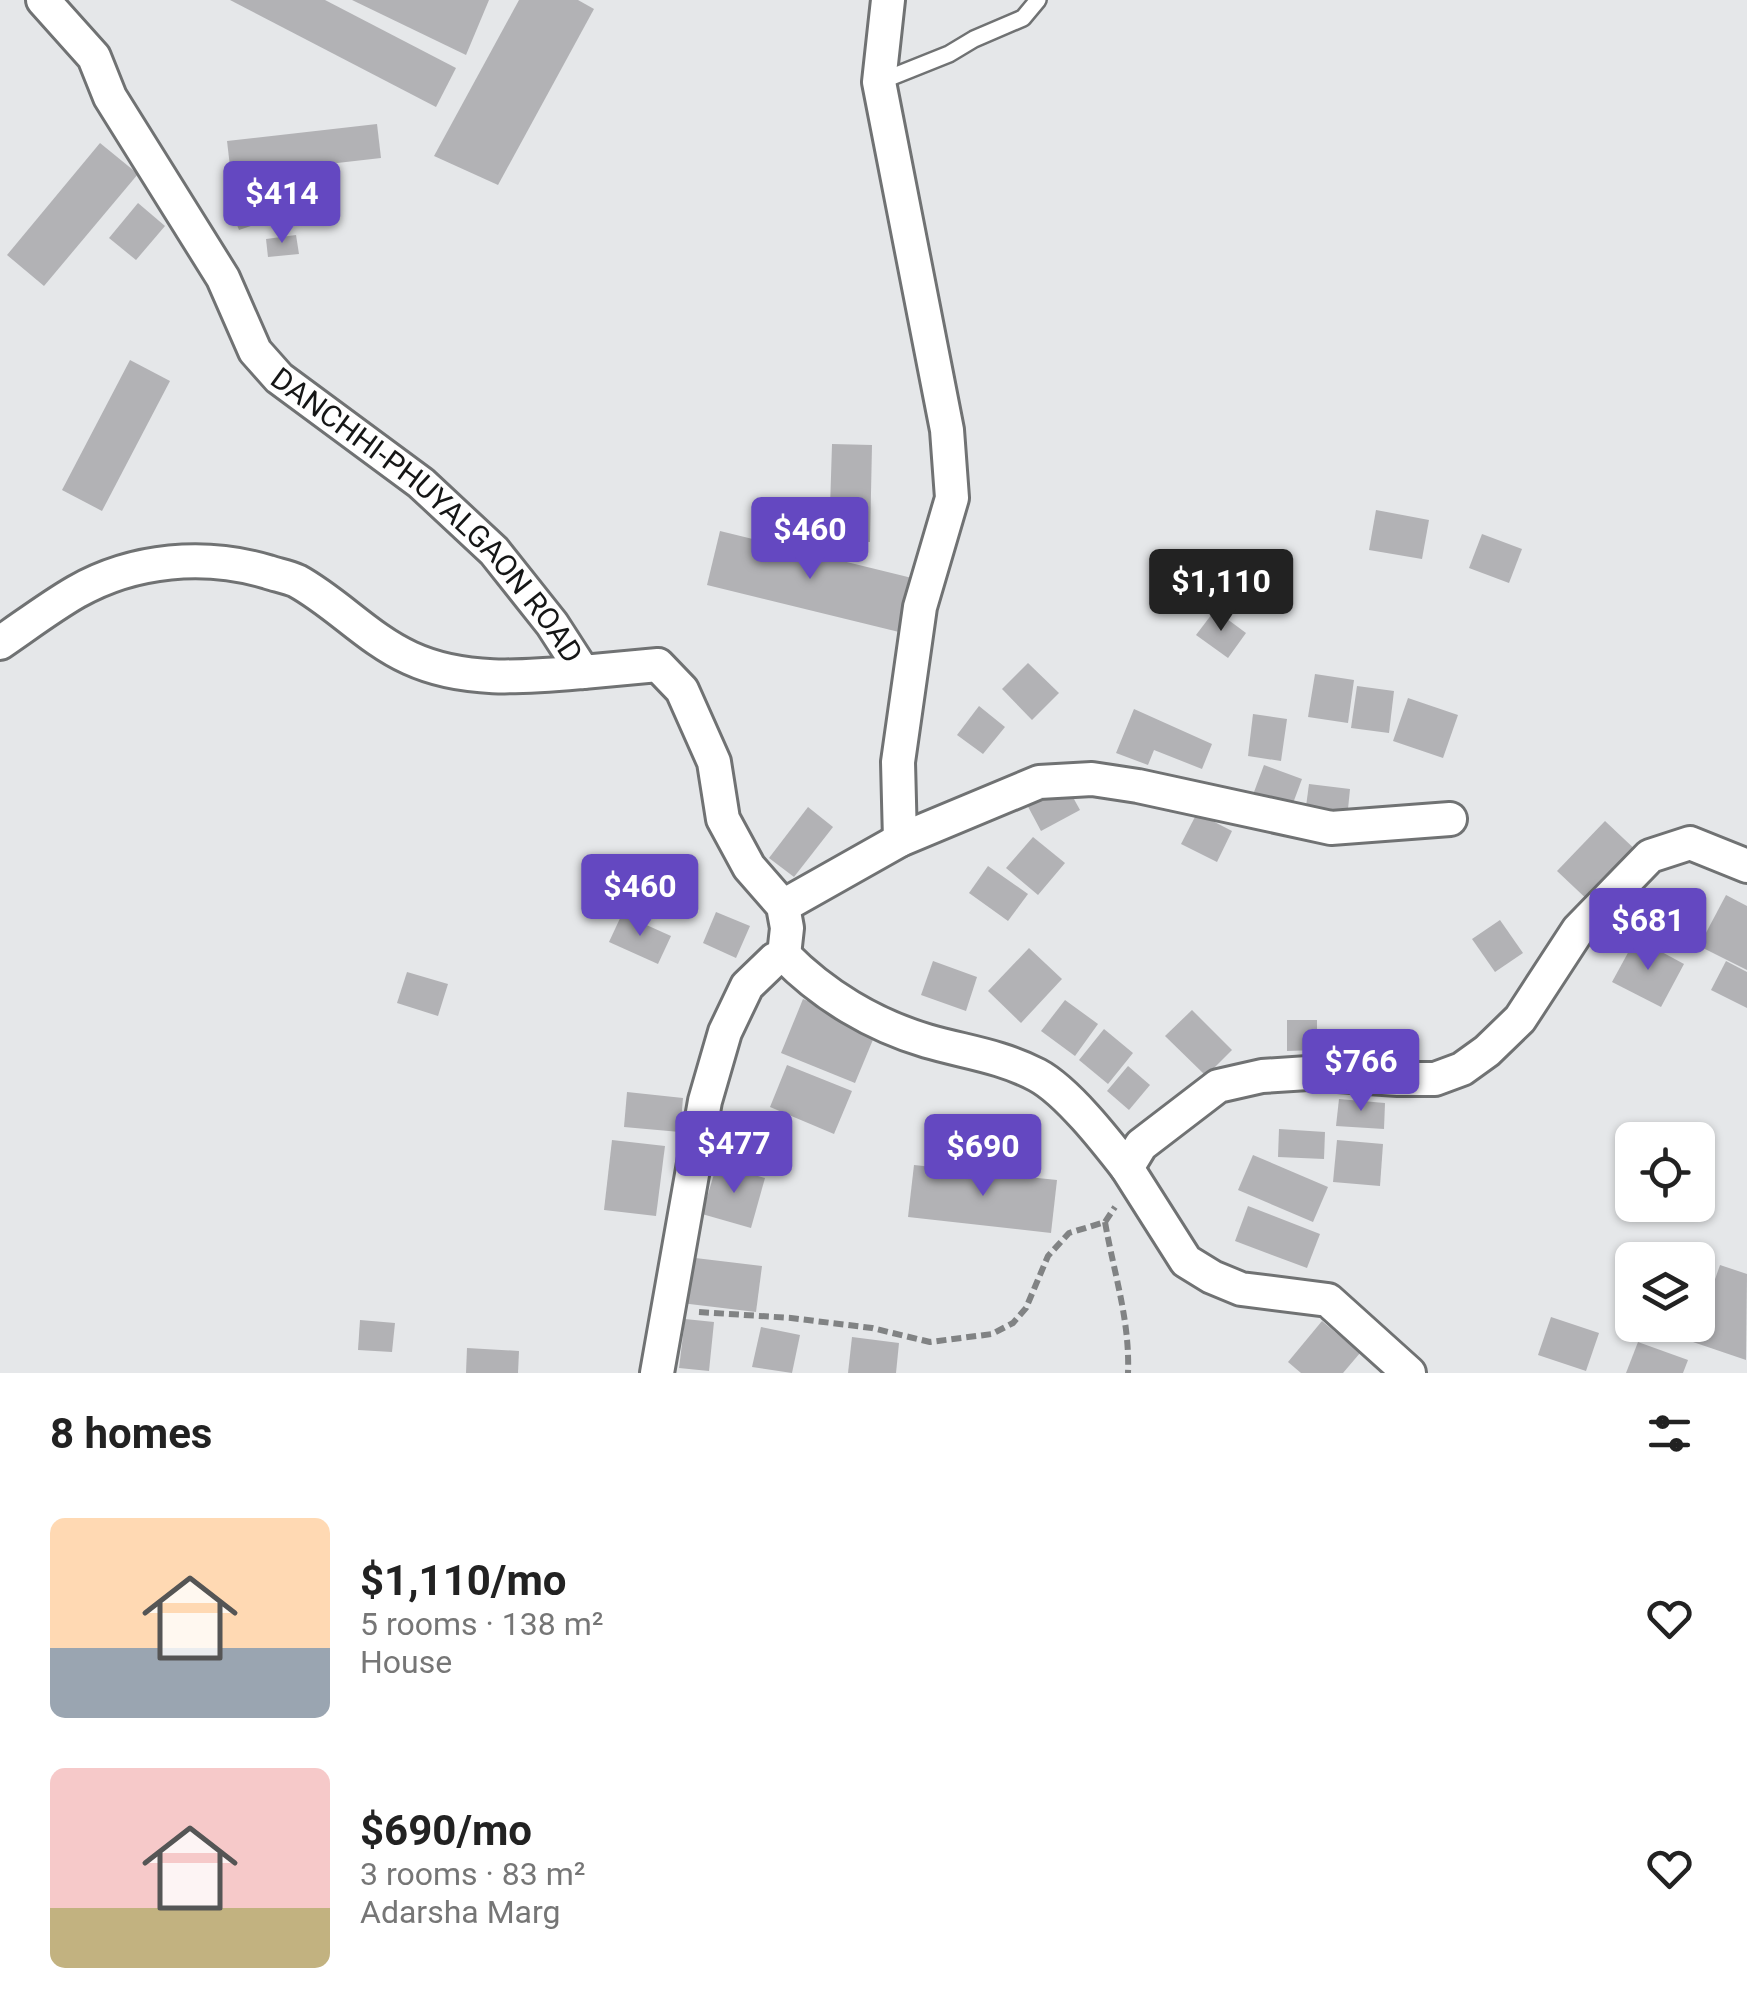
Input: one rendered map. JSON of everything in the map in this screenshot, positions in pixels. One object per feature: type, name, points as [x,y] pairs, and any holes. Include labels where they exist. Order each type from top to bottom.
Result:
[{"type":"street","name":"DANCHHI-PHUYALGAON ROAD","points":[[43,0],[94,56],[110,97],[223,278],[255,351],[279,378],[422,483],[494,551],[552,624],[582,672],[658,665],[682,690],[714,762],[723,819],[749,867],[783,906]]},
{"type":"street","points":[[888,0],[878,82],[947,430],[952,498],[920,607],[898,762],[900,840]]},
{"type":"street","points":[[0,643],[78,590],[138,568],[191,559],[238,564],[296,580],[366,632],[411,659],[459,673],[516,678],[582,672]]},
{"type":"street","points":[[784,955],[788,928],[783,906],[900,840],[1039,782],[1065,778],[1138,786],[1331,828],[1450,818]]},
{"type":"street","points":[[1127,1168],[1142,1145],[1218,1086],[1262,1076],[1308,1073],[1436,1079],[1462,1069],[1487,1052],[1520,1019],[1578,930],[1650,856],[1690,843],[1747,866]]},
{"type":"street","points":[[784,955],[814,986],[853,1010],[924,1041],[1001,1058],[1041,1078],[1102,1135],[1186,1260],[1241,1289],[1328,1300],[1410,1373]]},
{"type":"street","points":[[657,1373],[705,1101],[725,1032],[747,986],[784,955]]},
{"type":"lane","points":[[878,82],[949,54],[1023,18],[1038,0]]},
{"type":"path","points":[[1127,1168],[1119,1201],[1106,1222],[1113,1266],[1124,1299],[1128,1373]]},
{"type":"path","points":[[668,1309],[872,1328],[930,1342],[992,1334],[1013,1324],[1026,1308],[1048,1256],[1069,1233],[1106,1222]]},
{"type":"building","points":[[230,0],[325,0],[456,68],[436,107]]},
{"type":"building","points":[[352,0],[489,0],[466,55]]},
{"type":"building","points":[[519,0],[578,0],[594,9],[498,185],[434,156]]},
{"type":"building","points":[[377,124],[381,158],[231,175],[227,141]]},
{"type":"building","points":[[100,143],[138,174],[44,286],[7,255]]},
{"type":"building","points":[[274,200],[280,216],[239,230],[233,215]]},
{"type":"building","points":[[138,203],[165,226],[136,260],[109,238]]},
{"type":"building","points":[[296,235],[299,254],[268,257],[266,239]]},
{"type":"building","points":[[130,360],[170,381],[102,511],[62,490]]},
{"type":"building","points":[[832,444],[872,445],[870,542],[829,541]]},
{"type":"building","points":[[1376,510],[1429,520],[1422,559],[1369,550]]},
{"type":"building","points":[[720,531],[912,578],[899,632],[707,585]]},
{"type":"building","points":[[1482,534],[1522,549],[1509,583],[1469,568]]},
{"type":"building","points":[[1215,610],[1246,633],[1228,658],[1196,635]]},
{"type":"building","points":[[1028,663],[1059,693],[1032,720],[1002,689]]},
{"type":"building","points":[[1315,674],[1354,680],[1348,723],[1308,717]]},
{"type":"building","points":[[1357,686],[1394,691],[1389,733],[1351,728]]},
{"type":"building","points":[[1408,698],[1458,715],[1443,758],[1393,741]]},
{"type":"building","points":[[979,706],[1005,727],[983,754],[957,735]]},
{"type":"building","points":[[1134,709],[1212,744],[1202,769],[1154,750],[1148,765],[1116,753]]},
{"type":"building","points":[[1253,714],[1287,719],[1281,761],[1248,756]]},
{"type":"building","points":[[1264,765],[1302,779],[1292,806],[1254,792]]},
{"type":"building","points":[[1064,781],[1080,810],[1041,831],[1025,801]]},
{"type":"building","points":[[1309,784],[1350,789],[1347,819],[1305,814]]},
{"type":"building","points":[[808,807],[833,827],[794,877],[769,858]]},
{"type":"building","points":[[1197,813],[1232,831],[1217,862],[1181,844]]},
{"type":"building","points":[[1605,821],[1641,855],[1593,905],[1557,871]]},
{"type":"building","points":[[1033,837],[1065,863],[1038,895],[1006,868]]},
{"type":"building","points":[[988,866],[1028,894],[1008,921],[969,893]]},
{"type":"building","points":[[1726,895],[1747,906],[1747,970],[1699,946]]},
{"type":"building","points":[[716,912],[750,926],[736,958],[703,943]]},
{"type":"building","points":[[622,914],[671,936],[658,964],[609,942]]},
{"type":"building","points":[[1500,920],[1523,953],[1495,972],[1472,939]]},
{"type":"building","points":[[1636,938],[1684,964],[1661,1007],[1612,982]]},
{"type":"building","points":[[1029,948],[1062,979],[1021,1023],[988,991]]},
{"type":"building","points":[[933,961],[977,977],[966,1011],[921,995]]},
{"type":"building","points":[[1726,961],[1747,972],[1747,1008],[1711,990]]},
{"type":"building","points":[[407,972],[448,984],[438,1016],[397,1003]]},
{"type":"building","points":[[803,999],[877,1030],[855,1083],[781,1053]]},
{"type":"building","points":[[1065,1000],[1098,1024],[1075,1056],[1041,1031]]},
{"type":"building","points":[[1192,1010],[1232,1050],[1206,1076],[1165,1036]]},
{"type":"building","points":[[1287,1020],[1317,1020],[1317,1050],[1287,1051]]},
{"type":"building","points":[[1104,1029],[1133,1053],[1108,1084],[1079,1060]]},
{"type":"building","points":[[787,1065],[852,1091],[834,1134],[770,1107]]},
{"type":"building","points":[[1128,1066],[1150,1085],[1129,1110],[1107,1091]]},
{"type":"building","points":[[627,1092],[683,1098],[680,1132],[624,1127]]},
{"type":"building","points":[[1339,1099],[1385,1103],[1384,1129],[1336,1126]]},
{"type":"building","points":[[714,1113],[761,1129],[748,1167],[702,1151]]},
{"type":"building","points":[[1279,1129],[1325,1132],[1324,1159],[1278,1157]]},
{"type":"building","points":[[612,1140],[665,1146],[656,1216],[604,1210]]},
{"type":"building","points":[[1337,1140],[1383,1144],[1380,1186],[1333,1182]]},
{"type":"building","points":[[1253,1155],[1328,1187],[1313,1222],[1238,1190]]},
{"type":"building","points":[[717,1164],[765,1178],[751,1228],[702,1214]]},
{"type":"building","points":[[914,1165],[1057,1180],[1051,1233],[908,1217]]},
{"type":"building","points":[[1248,1206],[1320,1234],[1307,1268],[1235,1241]]},
{"type":"building","points":[[687,1257],[762,1266],[756,1312],[681,1303]]},
{"type":"building","points":[[1720,1265],[1747,1274],[1746,1360],[1693,1342],[1715,1342],[1715,1279]]},
{"type":"building","points":[[1551,1317],[1599,1333],[1586,1371],[1538,1355]]},
{"type":"building","points":[[685,1319],[714,1322],[709,1371],[679,1368]]},
{"type":"building","points":[[360,1320],[395,1323],[392,1352],[358,1350]]},
{"type":"building","points":[[1322,1321],[1360,1353],[1343,1373],[1301,1373],[1288,1362]]},
{"type":"building","points":[[761,1327],[800,1335],[792,1373],[752,1367]]},
{"type":"building","points":[[852,1337],[899,1343],[896,1373],[848,1373]]},
{"type":"building","points":[[1638,1342],[1688,1360],[1683,1373],[1626,1373]]},
{"type":"building","points":[[467,1348],[519,1351],[518,1373],[466,1373]]}]
